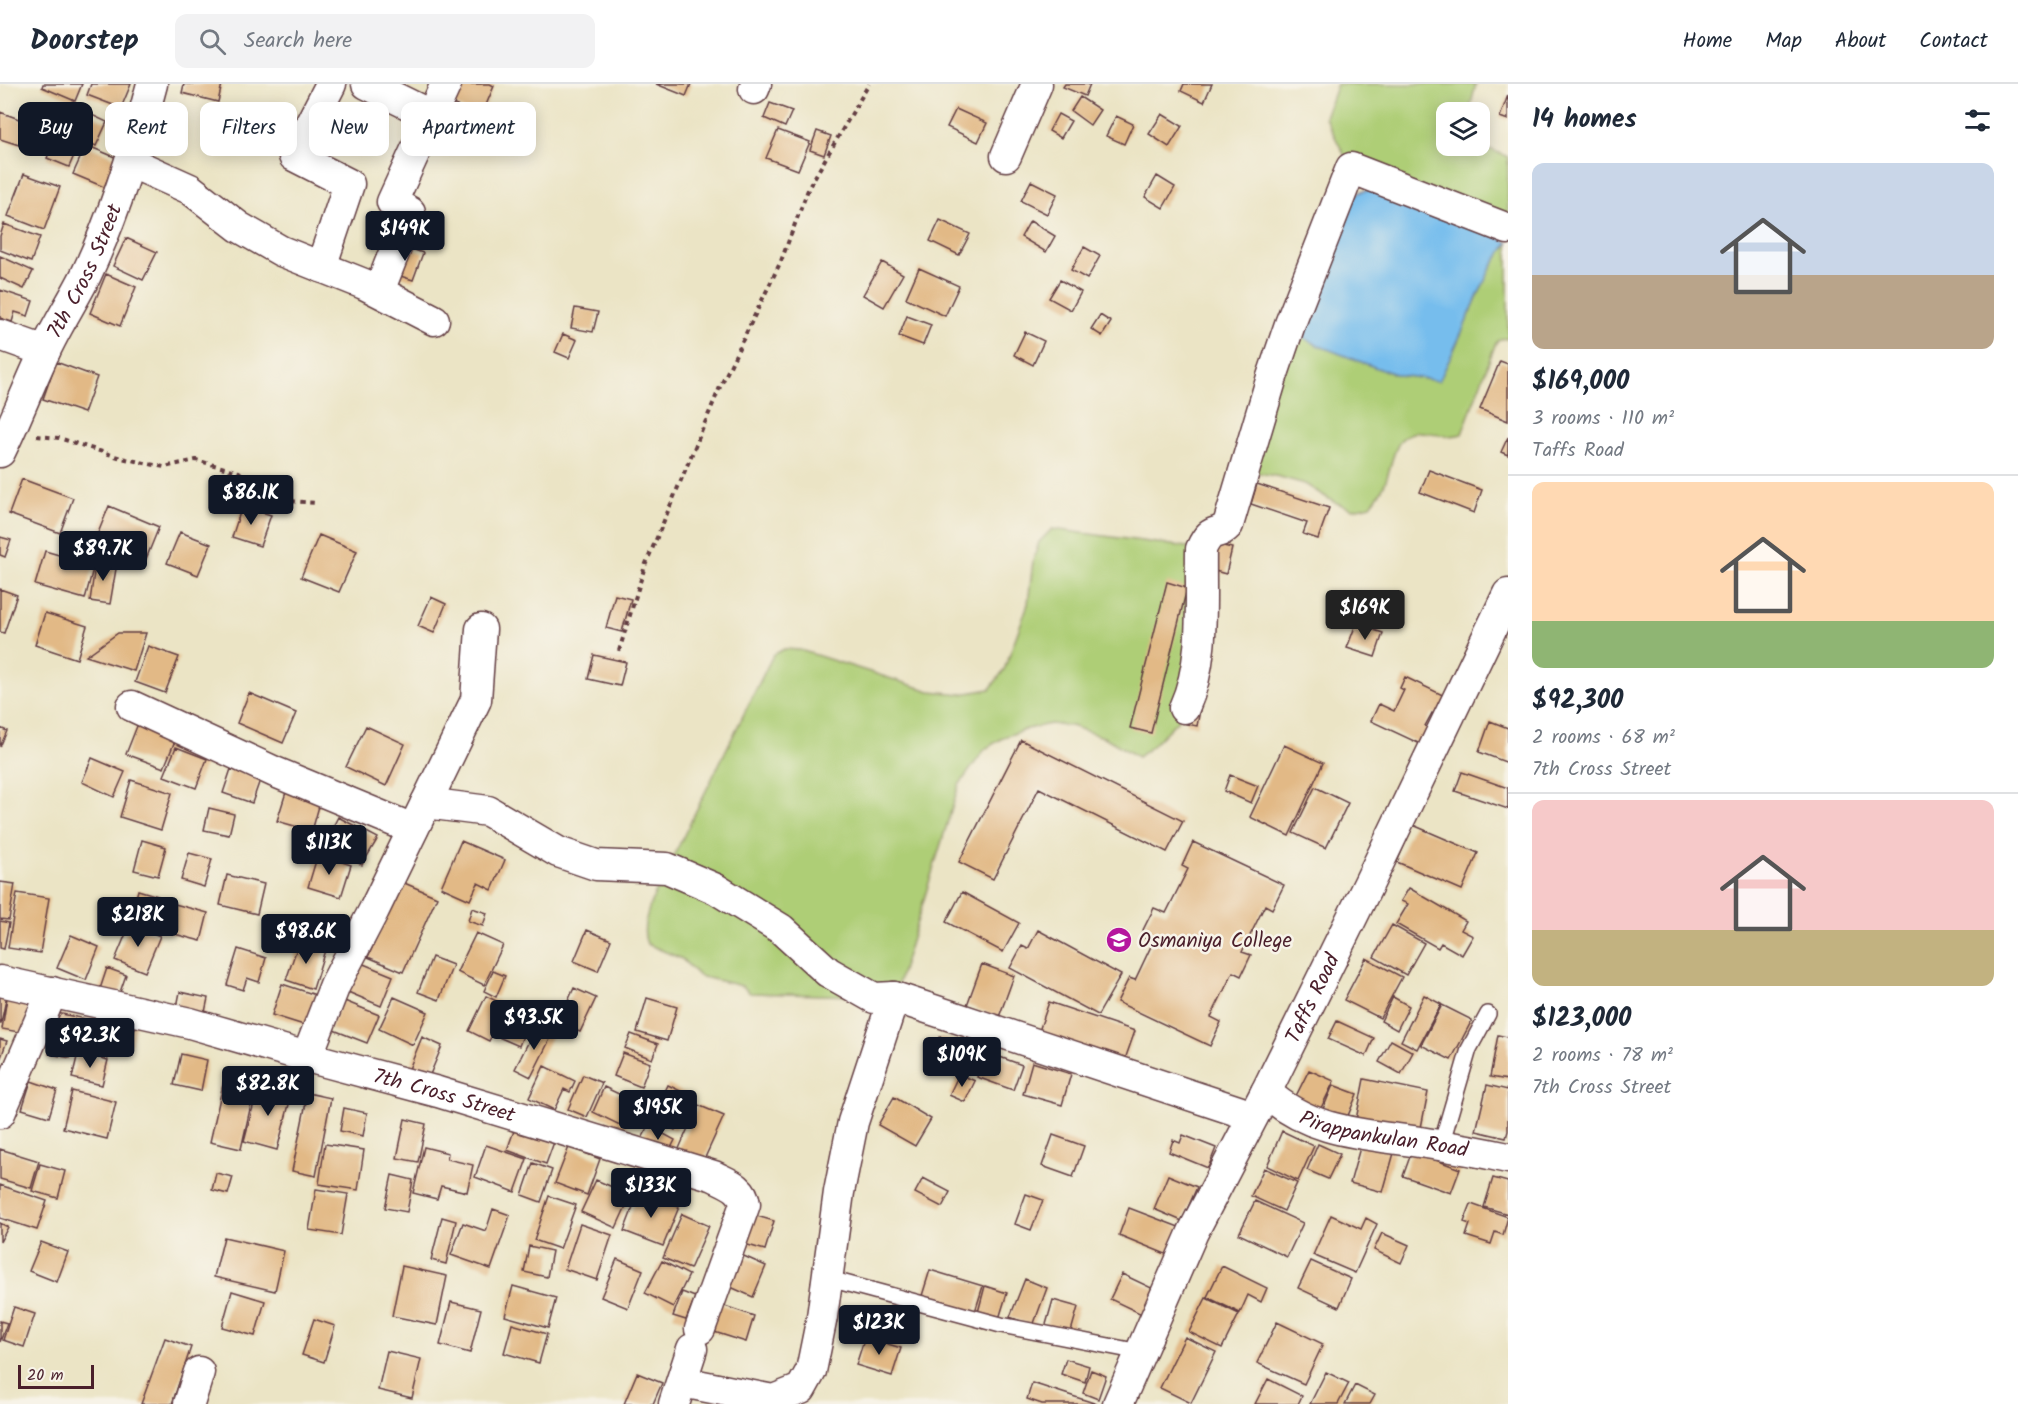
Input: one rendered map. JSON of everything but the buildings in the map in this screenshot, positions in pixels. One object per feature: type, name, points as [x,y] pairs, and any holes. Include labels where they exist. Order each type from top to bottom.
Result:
[{"type":"street","name":"7th Cross Street","points":[[5,442],[45,351],[86,275],[120,191],[152,84]]},
{"type":"street","points":[[321,267],[349,184],[294,156],[331,84]]},
{"type":"street","points":[[367,84],[404,102]]},
{"type":"street","points":[[438,102],[446,84]]},
{"type":"street","points":[[1006,156],[1037,84]]},
{"type":"street","points":[[379,291],[410,212],[392,202],[413,156]]},
{"type":"street","points":[[130,162],[190,189],[239,227],[281,251],[379,291],[434,320]]},
{"type":"street","points":[[1184,708],[1197,670],[1201,549],[1207,536],[1214,531],[1224,530],[1228,525],[1283,345],[1351,168],[1508,229]]},
{"type":"street","points":[[0,335],[45,351]]},
{"type":"street","name":"Taffs Road","points":[[1118,1404],[1193,1232],[1380,861],[1508,594]]},
{"type":"street","points":[[307,1057],[335,985],[476,700],[481,629]]},
{"type":"street","points":[[132,706],[275,772],[413,829]]},
{"type":"street","points":[[426,803],[488,811],[558,852],[596,865],[667,868],[716,889],[781,929],[828,972],[874,998],[894,997],[1259,1104]]},
{"type":"street","name":"7th Cross Street","points":[[0,981],[190,1023],[450,1095],[714,1176],[738,1189],[744,1196],[745,1204],[678,1393]]},
{"type":"street","points":[[0,1113],[52,992]]},
{"type":"street","points":[[678,1393],[773,1400],[801,1389],[811,1371],[822,1317],[839,1192],[853,1122],[894,997]]},
{"type":"street","name":"Pirappankulan Road","points":[[1259,1104],[1279,1104],[1296,1115],[1325,1127],[1508,1158]]},
{"type":"street","points":[[189,1404],[199,1372]]},
{"type":"lane","points":[[1441,1145],[1469,1049],[1488,1014]]},
{"type":"lane","points":[[826,1278],[1000,1325],[1140,1352]]},
{"type":"path","points":[[619,651],[645,566],[720,387],[781,261],[809,187],[869,84]]},
{"type":"path","points":[[5,442],[59,438],[121,458],[164,466],[196,460],[239,472],[263,493],[289,501],[317,503]]},
{"type":"green space","points":[[1337,84],[1476,84],[1472,102],[1436,102],[1436,156],[1490,156],[1490,149],[1508,157],[1508,229],[1351,168],[1325,117]]},
{"type":"green space","points":[[1508,242],[1508,339],[1500,339],[1495,345],[1462,434],[1446,436],[1420,432],[1404,437],[1395,451],[1387,478],[1377,498],[1371,505],[1353,509],[1334,502],[1305,484],[1244,470],[1290,324],[1377,368],[1399,375],[1439,381],[1490,270]]},
{"type":"green space","points":[[1052,529],[1201,549],[1192,690],[1177,721],[1138,757],[1106,738],[1071,726],[1050,724],[1004,737],[985,749],[959,785],[894,997],[750,993],[742,986],[699,976],[682,959],[647,944],[645,939],[646,917],[651,902],[773,655],[784,649],[800,650],[930,691],[962,694],[990,689],[1004,670],[1028,604],[1033,561],[1039,542]]},
{"type":"water","points":[[1382,187],[1508,242],[1490,270],[1439,381],[1399,375],[1377,368],[1317,345],[1301,336],[1357,193]]},
{"type":"place","name":"Osmaniya College","points":[[1119,940]]}]
